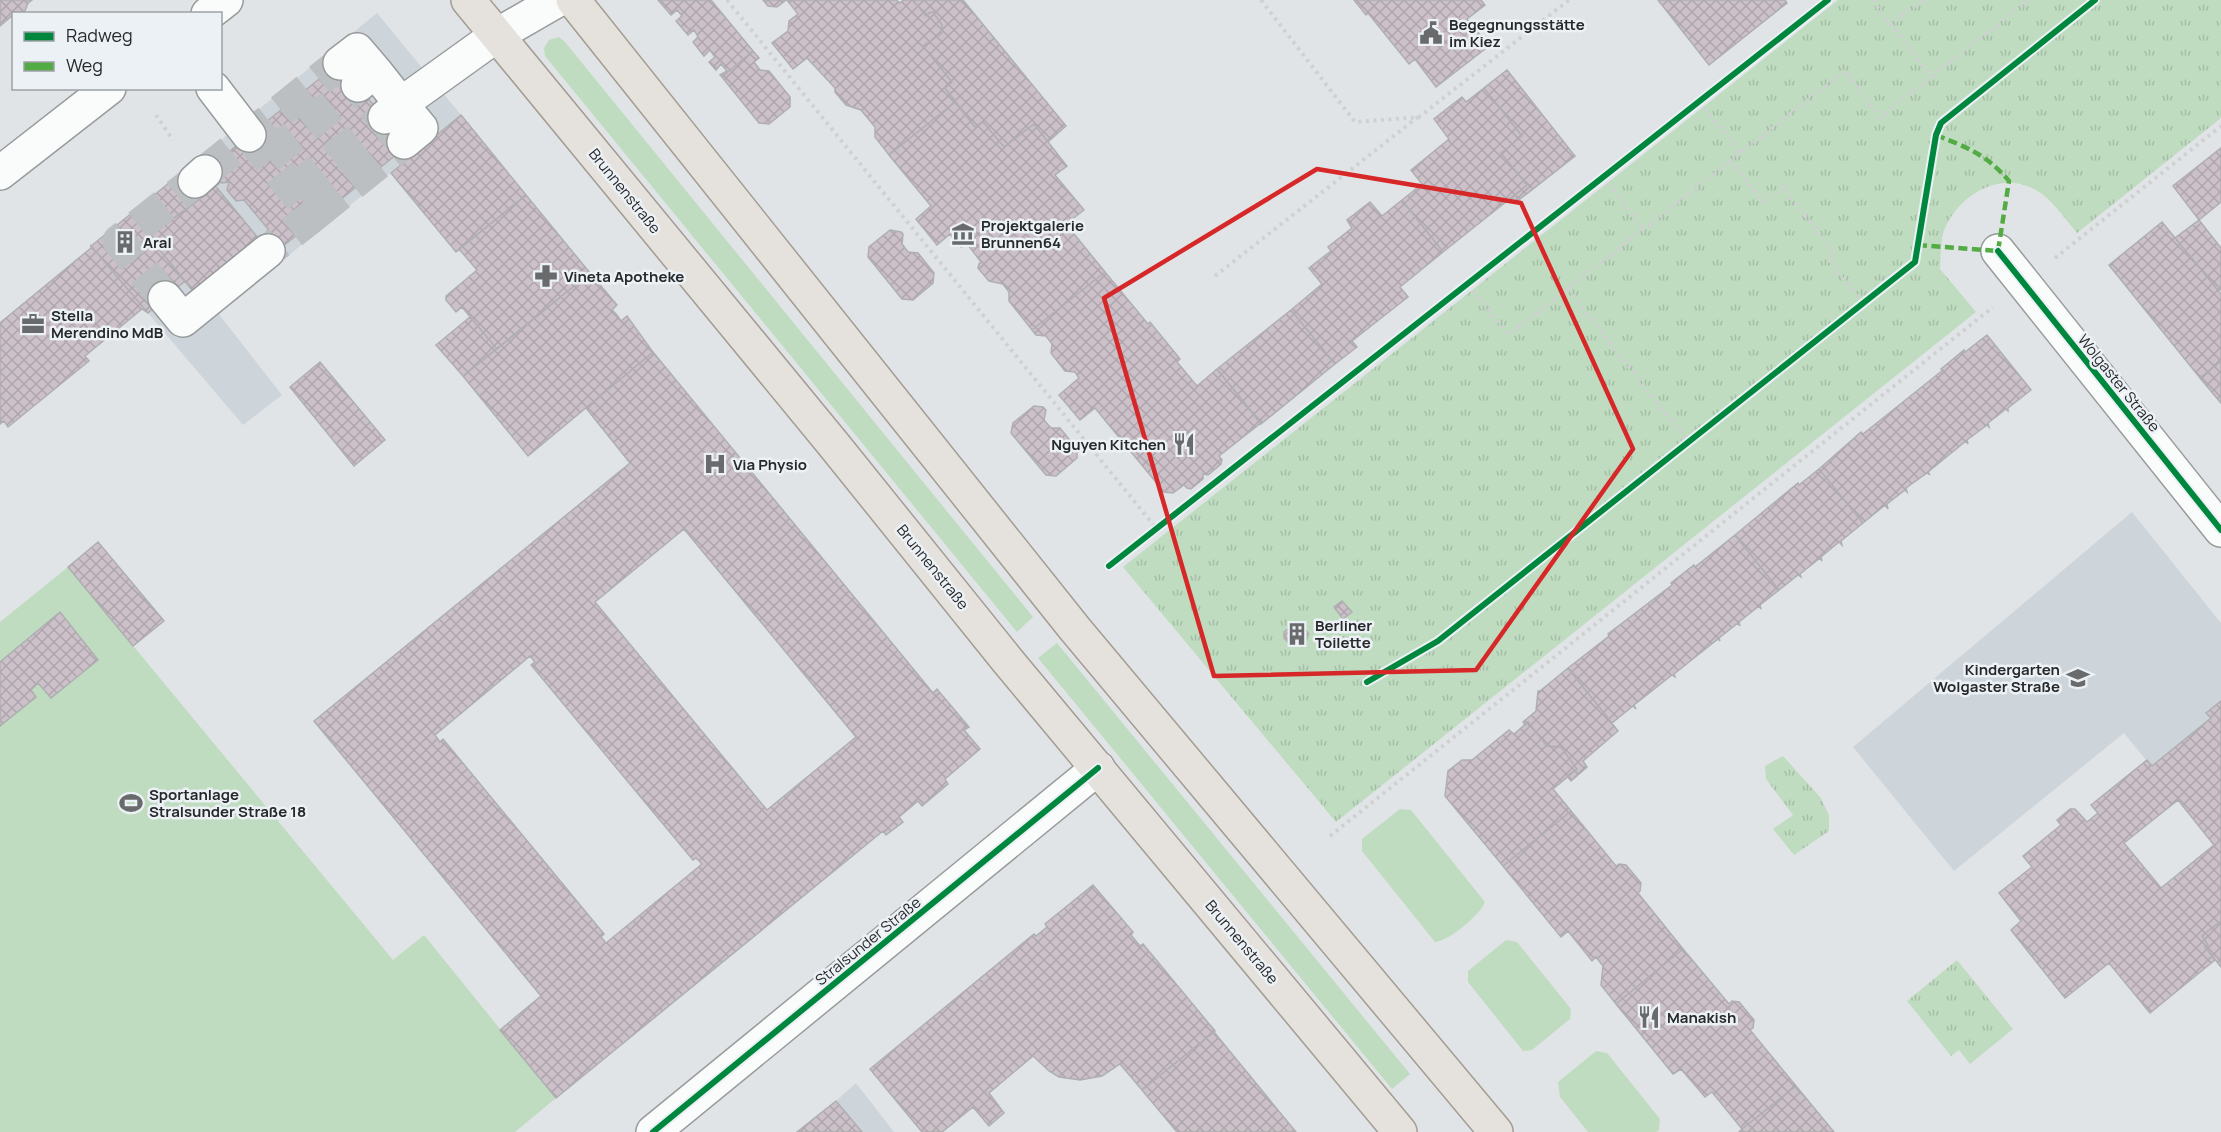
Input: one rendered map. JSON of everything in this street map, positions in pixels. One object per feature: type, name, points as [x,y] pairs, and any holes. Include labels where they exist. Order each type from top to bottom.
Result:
[{"type":"main road","name":"Brunnenstraße","points":[[468,0],[834,445],[1007,660],[1400,1132]]},
{"type":"main road","points":[[573,0],[1075,629],[1496,1132]]},
{"type":"street","points":[[211,12],[226,0]]},
{"type":"street","points":[[357,73],[396,121],[497,35],[558,0]]},
{"type":"street","points":[[0,173],[106,90]]},
{"type":"street","points":[[215,90],[249,135]]},
{"type":"street","points":[[165,298],[183,320],[268,251]]},
{"type":"street","name":"Wolgaster Straße","points":[[1998,251],[2221,530]]},
{"type":"street","name":"Stralsunder Straße","points":[[653,1132],[1098,768]]},
{"type":"path","points":[[727,0],[1156,528]]},
{"type":"path","points":[[1261,0],[1355,122],[1419,117]]},
{"type":"path","points":[[1215,276],[1569,0]]},
{"type":"path","points":[[1872,0],[1932,76]]},
{"type":"path","points":[[1891,25],[1922,0]]},
{"type":"path","points":[[1469,285],[1509,335],[1845,71],[1881,117],[2029,0]]},
{"type":"path","points":[[1700,102],[1741,153]]},
{"type":"path","points":[[156,115],[173,140]]},
{"type":"path","points":[[1330,836],[2221,126]]},
{"type":"path","points":[[1730,161],[1763,202],[1783,187],[1835,254],[1828,258],[1863,303]]},
{"type":"path","points":[[1604,178],[1643,229]]},
{"type":"path","points":[[1568,289],[1688,442]]},
{"type":"highlighted area","points":[[1317,169],[1521,203],[1633,449],[1476,670],[1214,676],[1104,298]]},
{"type":"shaded area","points":[[377,13],[461,115],[218,313],[282,395],[243,425],[91,246]]},
{"type":"shaded area","name":"Kindergarten Wolgaster Straße","points":[[2132,512],[2221,623],[2221,852],[2124,733],[1954,871],[1853,747]]},
{"type":"shaded area","points":[[856,1083],[894,1132],[797,1132],[836,1101]]},
{"type":"green space","points":[[1838,0],[2221,0],[2221,118],[2077,233],[2048,199],[2023,184],[1996,184],[1971,196],[1952,216],[1943,232],[1940,269],[1976,312],[1336,822],[1123,567]]},
{"type":"green space","points":[[559,37],[1033,617],[1017,632],[545,56],[544,48],[549,40]]},
{"type":"green space","name":"Sportanlage Stralsunder Straße 18","points":[[68,567],[393,960],[424,935],[556,1098],[515,1132],[0,1132],[0,622]]},
{"type":"green space","points":[[1057,643],[1410,1074],[1392,1089],[1038,658]]},
{"type":"green space","points":[[1783,756],[1820,797],[1829,815],[1829,831],[1794,855],[1773,829],[1793,815],[1766,779],[1765,766]]},
{"type":"green space","points":[[1400,809],[1411,810],[1485,902],[1477,914],[1463,927],[1441,941],[1435,942],[1362,851],[1362,839]]},
{"type":"green space","points":[[1506,940],[1517,942],[1571,1009],[1570,1019],[1532,1050],[1523,1051],[1468,982],[1468,971]]},
{"type":"green space","points":[[1957,960],[2013,1029],[1970,1064],[1959,1050],[1951,1056],[1907,1001]]},
{"type":"green space","points":[[1596,1051],[1607,1053],[1660,1119],[1659,1130],[1656,1132],[1588,1132],[1560,1097],[1558,1082]]},
{"type":"building","points":[[0,0],[32,0],[25,11],[12,12],[12,16],[0,26]]},
{"type":"building","points":[[658,0],[711,0],[753,51],[722,77],[720,75],[727,71],[721,64],[716,70],[709,62],[715,57],[710,50],[704,56],[693,42],[698,37],[694,30],[688,35],[676,21],[682,16],[677,10],[671,15]]},
{"type":"building","points":[[763,0],[786,0],[777,7],[768,6]]},
{"type":"building","points":[[787,0],[897,0],[899,3],[904,0],[913,0],[926,16],[933,12],[942,25],[942,33],[923,46],[952,82],[945,88],[955,102],[889,155],[875,137],[875,127],[861,110],[846,105],[835,92],[835,88],[807,58],[793,69],[772,43],[788,31],[789,21],[798,14]]},
{"type":"building","points":[[913,0],[963,0],[1066,126],[1048,142],[1034,124],[1004,147],[983,122],[975,127],[945,88],[952,82],[923,46],[942,33],[942,25],[933,12],[926,16]]},
{"type":"building","name":"Begegnungsstätte im Kiez","points":[[1354,0],[1481,0],[1485,5],[1467,19],[1489,46],[1436,87],[1415,59],[1409,64],[1368,13],[1366,15]]},
{"type":"building","points":[[1658,0],[1785,0],[1787,3],[1709,65]]},
{"type":"building","points":[[753,51],[759,58],[754,62],[760,70],[769,71],[790,97],[790,107],[769,124],[759,123],[722,77]]},
{"type":"building","points":[[339,63],[407,146],[272,255],[204,172]]},
{"type":"building","points":[[1507,70],[1575,156],[1515,203],[1511,199],[1527,185],[1501,153],[1522,136],[1484,88]]},
{"type":"building","points":[[1484,88],[1522,136],[1501,153],[1527,185],[1443,252],[1402,200],[1422,184],[1411,170],[1449,139],[1434,119],[1462,97],[1466,102]]},
{"type":"building","points":[[955,102],[975,127],[983,122],[1004,147],[1034,124],[1067,166],[1055,175],[1084,210],[1066,224],[1105,272],[1032,330],[1009,301],[1009,292],[1003,284],[989,281],[978,268],[981,262],[968,245],[961,247],[950,234],[937,245],[916,219],[931,206],[889,155]]},
{"type":"building","points":[[461,115],[526,195],[456,252],[391,173]]},
{"type":"building","points":[[2221,148],[2221,202],[2199,220],[2173,186]]},
{"type":"building","name":"Aral","points":[[185,170],[205,195],[149,237],[185,281],[148,313],[91,246]]},
{"type":"building","points":[[221,182],[229,182],[227,190],[236,201],[244,200],[268,229],[265,237],[196,295],[149,237]]},
{"type":"building","points":[[526,195],[590,273],[497,349],[462,307],[456,312],[446,300],[446,296],[477,270],[459,249]]},
{"type":"building","points":[[1402,200],[1443,252],[1400,287],[1408,297],[1352,341],[1357,347],[1335,364],[1291,310],[1322,284],[1309,268],[1331,251],[1328,247],[1352,228],[1347,220],[1370,202],[1382,216]]},
{"type":"building","points":[[2199,220],[2221,248],[2221,289],[2219,291],[2175,238]]},
{"type":"building","points":[[2162,222],[2221,294],[2221,361],[2200,378],[2109,265]]},
{"type":"building","points":[[890,230],[901,232],[903,234],[902,244],[908,252],[918,253],[934,273],[933,283],[913,300],[902,299],[868,257],[869,247]]},
{"type":"building","points":[[91,246],[148,313],[142,309],[85,356],[89,361],[8,427],[4,421],[0,424],[0,323]]},
{"type":"building","points":[[1105,272],[1180,359],[1177,362],[1197,386],[1217,369],[1261,423],[1219,456],[1222,460],[1221,464],[1208,475],[1203,474],[1203,479],[1191,489],[1184,485],[1173,493],[1164,492],[1095,408],[1080,420],[1059,395],[1079,378],[1075,372],[1065,371],[1051,353],[1052,344],[1046,336],[1036,335],[1032,330]]},
{"type":"building","points":[[590,273],[617,305],[612,310],[621,321],[627,316],[653,352],[528,456],[463,376]]},
{"type":"building","points":[[1291,310],[1335,364],[1261,424],[1217,369]]},
{"type":"building","points":[[470,317],[497,349],[463,376],[436,345]]},
{"type":"building","points":[[1987,335],[2031,390],[2008,408],[2008,411],[2006,409],[1988,423],[1989,427],[1987,425],[1967,440],[1968,444],[1966,441],[1928,472],[1930,475],[1927,473],[1906,488],[1907,492],[1905,490],[1887,504],[1888,509],[1885,505],[1863,523],[1819,469],[1861,432],[1863,434],[1943,370],[1941,369],[1964,350],[1965,352]]},
{"type":"building","points":[[653,352],[933,693],[937,689],[969,727],[964,730],[980,749],[945,779],[948,784],[922,806],[918,801],[899,817],[903,822],[886,835],[883,831],[556,1098],[500,1030],[541,996],[314,721],[630,463],[586,408]],"holes":[[[684,529],[856,737],[767,810],[595,602]],[[530,656],[535,662],[531,665],[693,860],[696,858],[702,864],[606,943],[601,937],[604,934],[443,739],[440,742],[435,735]]]},
{"type":"building","points":[[2221,361],[2221,403],[2200,378]]},
{"type":"building","points":[[320,362],[385,440],[354,466],[290,387]]},
{"type":"building","points":[[1034,406],[1043,407],[1046,410],[1044,420],[1051,428],[1060,428],[1077,449],[1077,458],[1056,476],[1046,475],[1011,433],[1013,423]]},
{"type":"building","points":[[1819,469],[1863,523],[1841,541],[1842,545],[1839,542],[1821,557],[1822,561],[1820,558],[1800,574],[1801,577],[1798,575],[1779,590],[1735,535],[1798,483],[1799,485]]},
{"type":"building","points":[[1735,535],[1779,590],[1760,605],[1761,609],[1759,606],[1739,622],[1740,626],[1738,623],[1719,638],[1720,641],[1718,639],[1674,674],[1675,677],[1672,675],[1634,705],[1636,709],[1633,706],[1612,723],[1568,668],[1672,585],[1671,583]]},
{"type":"building","points":[[98,542],[164,621],[133,646],[68,567]]},
{"type":"building","points":[[1342,601],[1352,612],[1343,619],[1334,607]]},
{"type":"building","points":[[60,612],[98,660],[51,698],[38,683],[31,690],[36,697],[0,726],[0,662]]},
{"type":"building","name":"Berliner Toilette","points":[[1298,622],[1309,634],[1295,646],[1284,638],[1284,632]]},
{"type":"building","points":[[1568,668],[1618,731],[1583,761],[1587,767],[1571,781],[1567,776],[1577,769],[1561,747],[1547,746],[1528,722],[1525,725],[1523,722],[1536,711],[1538,691]]},
{"type":"building","points":[[2221,701],[2221,921],[2202,936],[2208,945],[2205,947],[2215,960],[2150,1013],[2109,963],[2065,998],[2011,930],[2021,921],[1999,893],[2032,867],[2023,856],[2061,825],[2057,820],[2070,809],[2075,809],[2087,822],[2098,813],[2091,805],[2147,760],[2152,766],[2211,718],[2206,713]],"holes":[[[2178,800],[2214,845],[2161,888],[2124,843]]]},
{"type":"building","points":[[1528,722],[1547,746],[1561,747],[1577,769],[1553,789],[1571,811],[1503,866],[1445,796],[1448,771],[1462,760],[1472,760],[1509,730],[1514,734]]},
{"type":"building","points":[[1571,811],[1616,866],[1626,865],[1641,883],[1638,893],[1683,949],[1616,1004],[1601,985],[1603,966],[1596,957],[1592,961],[1568,931],[1561,937],[1503,866]]},
{"type":"building","points":[[1093,885],[1133,932],[1131,935],[1140,946],[1143,944],[1215,1031],[1142,1090],[1120,1064],[1102,1076],[1080,1080],[1059,1077],[1033,1056],[989,1093],[1004,1113],[989,1126],[973,1107],[942,1132],[922,1132],[870,1069],[1034,934],[1036,936],[1047,927],[1045,924]]},
{"type":"building","points":[[2221,921],[2221,967],[2205,947],[2208,945],[2202,936]]},
{"type":"building","points":[[1683,949],[1729,1004],[1732,1001],[1739,1002],[1754,1020],[1753,1028],[1750,1030],[1796,1086],[1742,1129],[1712,1092],[1705,1097],[1681,1069],[1673,1074],[1616,1004]]},
{"type":"building","points":[[1214,1032],[1296,1132],[1177,1132],[1142,1090]]},
{"type":"building","points":[[1796,1086],[1834,1132],[1739,1132],[1742,1129]]},
{"type":"building","points":[[836,1101],[862,1132],[797,1132]]},
{"type":"tunnel","points":[[205,172],[340,63]]},
{"type":"tunnel","points":[[268,157],[358,85]]},
{"type":"tunnel","points":[[294,190],[384,118]]},
{"type":"tunnel","points":[[249,135],[314,215],[268,251]]},
{"type":"tunnel","points":[[314,215],[404,142]]},
{"type":"tunnel","points":[[165,298],[119,241],[195,181]]},
{"type":"marked path","points":[[1918,245],[1998,251],[2009,181],[1984,158],[1936,135]]},
{"type":"cycle path","points":[[1109,566],[1828,0]]},
{"type":"cycle path","points":[[1367,682],[1438,641],[1915,262],[1936,135],[1941,123],[2095,0]]},
{"type":"cycle path","points":[[1998,251],[2221,530]]},
{"type":"cycle path","points":[[653,1132],[1098,768]]},
{"type":"place","name":"Begegnungsstätte im Kiez","points":[[1431,33]]},
{"type":"place","name":"Projektgalerie Brunnen64","points":[[963,234]]},
{"type":"place","name":"Aral","points":[[125,242]]},
{"type":"place","name":"Vineta Apotheke","points":[[546,276]]},
{"type":"place","name":"Stella Merendino MdB","points":[[33,324]]},
{"type":"place","name":"Nguyen Kitchen","points":[[1184,444]]},
{"type":"place","name":"Via Physio","points":[[715,464]]},
{"type":"place","name":"Berliner Toilette","points":[[1297,634]]},
{"type":"place","name":"Kindergarten Wolgaster Straße","points":[[2078,678]]},
{"type":"place","name":"Sportanlage Stralsunder Straße 18","points":[[131,803]]},
{"type":"place","name":"Manakish","points":[[1649,1017]]}]
